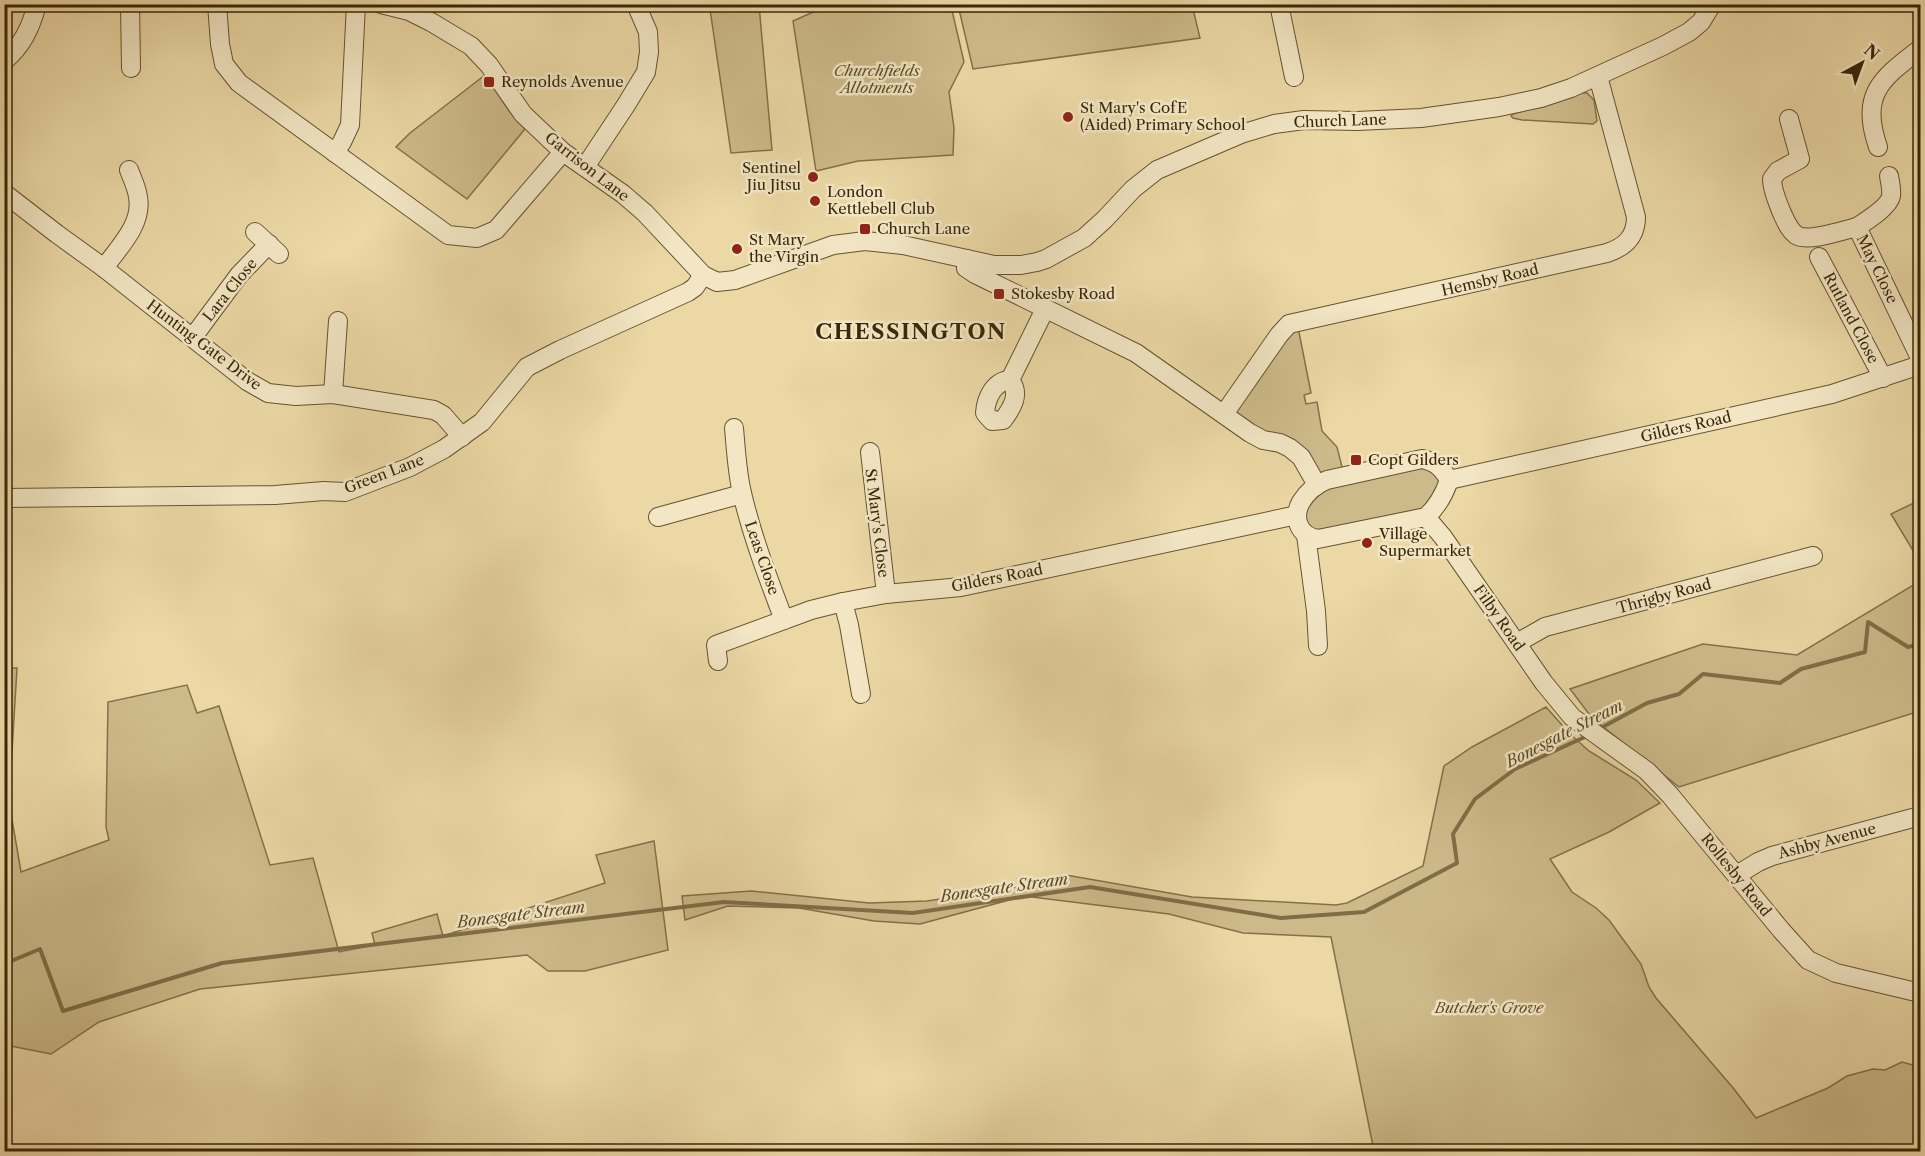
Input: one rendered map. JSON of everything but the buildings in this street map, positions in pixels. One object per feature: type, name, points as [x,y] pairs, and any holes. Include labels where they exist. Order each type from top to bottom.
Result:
[{"type":"street","points":[[4,61],[19,46],[28,32],[37,4]]},
{"type":"street","points":[[130,4],[131,68]]},
{"type":"street","points":[[217,4],[224,64],[239,83],[448,235],[477,238],[496,230],[563,152]]},
{"type":"street","points":[[335,153],[350,125],[356,4]]},
{"type":"street","name":"Garrison Lane","points":[[381,4],[409,11],[471,46],[489,65],[523,114],[563,152],[623,194],[645,213],[703,275]]},
{"type":"street","points":[[585,167],[646,72],[649,52],[648,32],[636,4]]},
{"type":"street","points":[[1279,4],[1294,77]]},
{"type":"street","name":"Church Lane","points":[[703,275],[717,282],[726,282],[833,245],[865,241],[903,245],[994,265],[1021,265],[1046,259],[1084,237],[1105,219],[1133,189],[1157,170],[1240,134],[1274,124],[1304,120],[1357,121],[1421,118],[1499,107],[1541,98],[1598,76],[1689,32],[1701,22],[1712,4]]},
{"type":"street","points":[[1878,147],[1866,103],[1885,77],[1920,49]]},
{"type":"street","name":"Hemsby Road","points":[[1224,414],[1289,324],[1607,253],[1619,249],[1626,243],[1636,226],[1636,217],[1598,76]]},
{"type":"street","name":"May Close","points":[[1789,119],[1800,159],[1778,171],[1772,179],[1775,196],[1786,222],[1798,236],[1816,237],[1857,227],[1920,358]]},
{"type":"street","points":[[104,268],[134,227],[139,207],[138,194],[129,170]]},
{"type":"street","points":[[1857,227],[1890,201],[1889,176]]},
{"type":"street","name":"Hunting Gate Drive","points":[[4,193],[104,268],[247,381],[268,393],[296,396],[333,394],[434,410],[443,415],[462,437]]},
{"type":"street","name":"Lara Close","points":[[193,337],[239,275],[274,249],[255,232]]},
{"type":"street","name":"Rutland Close","points":[[1819,257],[1882,378]]},
{"type":"street","points":[[967,259],[966,268],[970,271],[1136,353],[1263,440],[1280,443],[1290,448],[1301,458],[1317,485]]},
{"type":"street","points":[[1018,296],[1021,265]]},
{"type":"street","name":"Green Lane","points":[[4,498],[345,492],[410,467],[444,449],[482,422],[526,367],[688,292],[695,287],[703,275]]},
{"type":"street","points":[[1010,380],[1045,309]]},
{"type":"street","points":[[333,394],[338,321]]},
{"type":"street","name":"Gilders Road","points":[[1449,480],[1821,396],[1920,365]]},
{"type":"street","name":"Leas Close","points":[[734,428],[742,494],[760,557],[784,620]]},
{"type":"street","name":"St Mary's Close","points":[[870,452],[886,594]]},
{"type":"street","points":[[1306,535],[1318,539],[1426,517],[1436,508],[1449,480],[1434,461],[1422,459],[1327,480],[1317,485],[1301,502],[1297,523],[1306,535],[1318,646]]},
{"type":"street","points":[[671,519],[742,494]]},
{"type":"street","name":"Gilders Road","points":[[714,645],[811,610],[843,602],[886,594],[961,587],[1297,515]]},
{"type":"street","name":"Filby Road","points":[[1426,517],[1544,683],[1572,717]]},
{"type":"street","name":"Thrigby Road","points":[[1517,643],[1545,627],[1813,556]]},
{"type":"street","points":[[843,602],[849,625],[854,686]]},
{"type":"street","name":"Rollesby Road","points":[[1572,717],[1647,771],[1670,795],[1808,960],[1836,973],[1920,993]]},
{"type":"street","name":"Ashby Avenue","points":[[1737,875],[1772,856],[1920,816]]},
{"type":"green space","name":"Churchfields Allotments","points":[[948,4],[951,6],[964,62],[949,92],[954,128],[953,155],[858,161],[816,171],[793,21],[829,5]]},
{"type":"green space","points":[[714,5],[759,5],[772,150],[731,153],[710,9]]},
{"type":"green space","points":[[958,5],[1192,5],[1200,38],[973,69]]},
{"type":"green space","points":[[485,75],[510,112],[525,129],[467,199],[396,147],[410,133]]},
{"type":"green space","points":[[1580,93],[1587,93],[1594,100],[1597,121],[1593,124],[1522,120],[1511,116],[1513,114]]},
{"type":"green space","points":[[1297,322],[1311,393],[1304,395],[1306,404],[1317,402],[1322,431],[1337,447],[1344,475],[1422,459],[1443,470],[1436,508],[1323,537],[1297,523],[1317,484],[1301,457],[1224,414]]},
{"type":"green space","points":[[1920,500],[1920,562],[1891,514]]},
{"type":"green space","points":[[1920,581],[1920,711],[1679,787],[1592,718],[1570,689],[1703,644],[1797,655]]},
{"type":"green space","points":[[5,668],[17,668],[9,802],[21,872],[109,840],[106,827],[108,702],[187,685],[197,713],[219,706],[270,865],[313,858],[339,952],[375,945],[372,933],[437,914],[443,936],[605,883],[596,855],[654,841],[668,950],[585,971],[548,971],[527,955],[200,989],[99,1022],[51,1054],[5,1045]]},
{"type":"green space","name":"Butcher's Grove","points":[[1546,707],[1589,751],[1636,780],[1660,803],[1609,832],[1550,859],[1572,892],[1609,920],[1641,964],[1649,987],[1656,998],[1756,1118],[1828,1088],[1847,1076],[1873,1069],[1885,1070],[1902,1062],[1920,1067],[1920,1151],[1374,1151],[1331,937],[1243,933],[1169,914],[1024,896],[920,924],[874,921],[799,908],[728,906],[685,920],[682,896],[751,891],[869,903],[927,901],[1014,888],[1066,875],[1192,897],[1336,905],[1347,903],[1423,866],[1444,766],[1472,747]]},
{"type":"waterway","name":"Bonesgate Stream","points":[[1599,729],[1647,703],[1679,694],[1703,674],[1780,683],[1801,669],[1865,652],[1868,622],[1908,647],[1920,644]]},
{"type":"waterway","name":"Bonesgate Stream","points":[[4,964],[40,949],[63,1011],[222,963],[724,902],[913,913],[1090,887],[1281,918],[1364,912],[1457,863],[1453,834],[1475,799],[1515,769],[1587,736]]},
{"type":"place","name":"Reynolds Avenue","points":[[489,82]]},
{"type":"place","name":"St Mary's CofE (Aided) Primary School","points":[[1068,117]]},
{"type":"place","name":"Sentinel Jiu Jitsu","points":[[813,177]]},
{"type":"place","name":"London Kettlebell Club","points":[[815,201]]},
{"type":"place","name":"Church Lane","points":[[865,229]]},
{"type":"place","name":"St Mary the Virgin","points":[[737,249]]},
{"type":"place","name":"Stokesby Road","points":[[999,294]]},
{"type":"place","name":"Copt Gilders","points":[[1356,460]]},
{"type":"place","name":"Village Supermarket","points":[[1367,543]]},
{"type":"district","name":"CHESSINGTON","points":[[911,332]]}]
